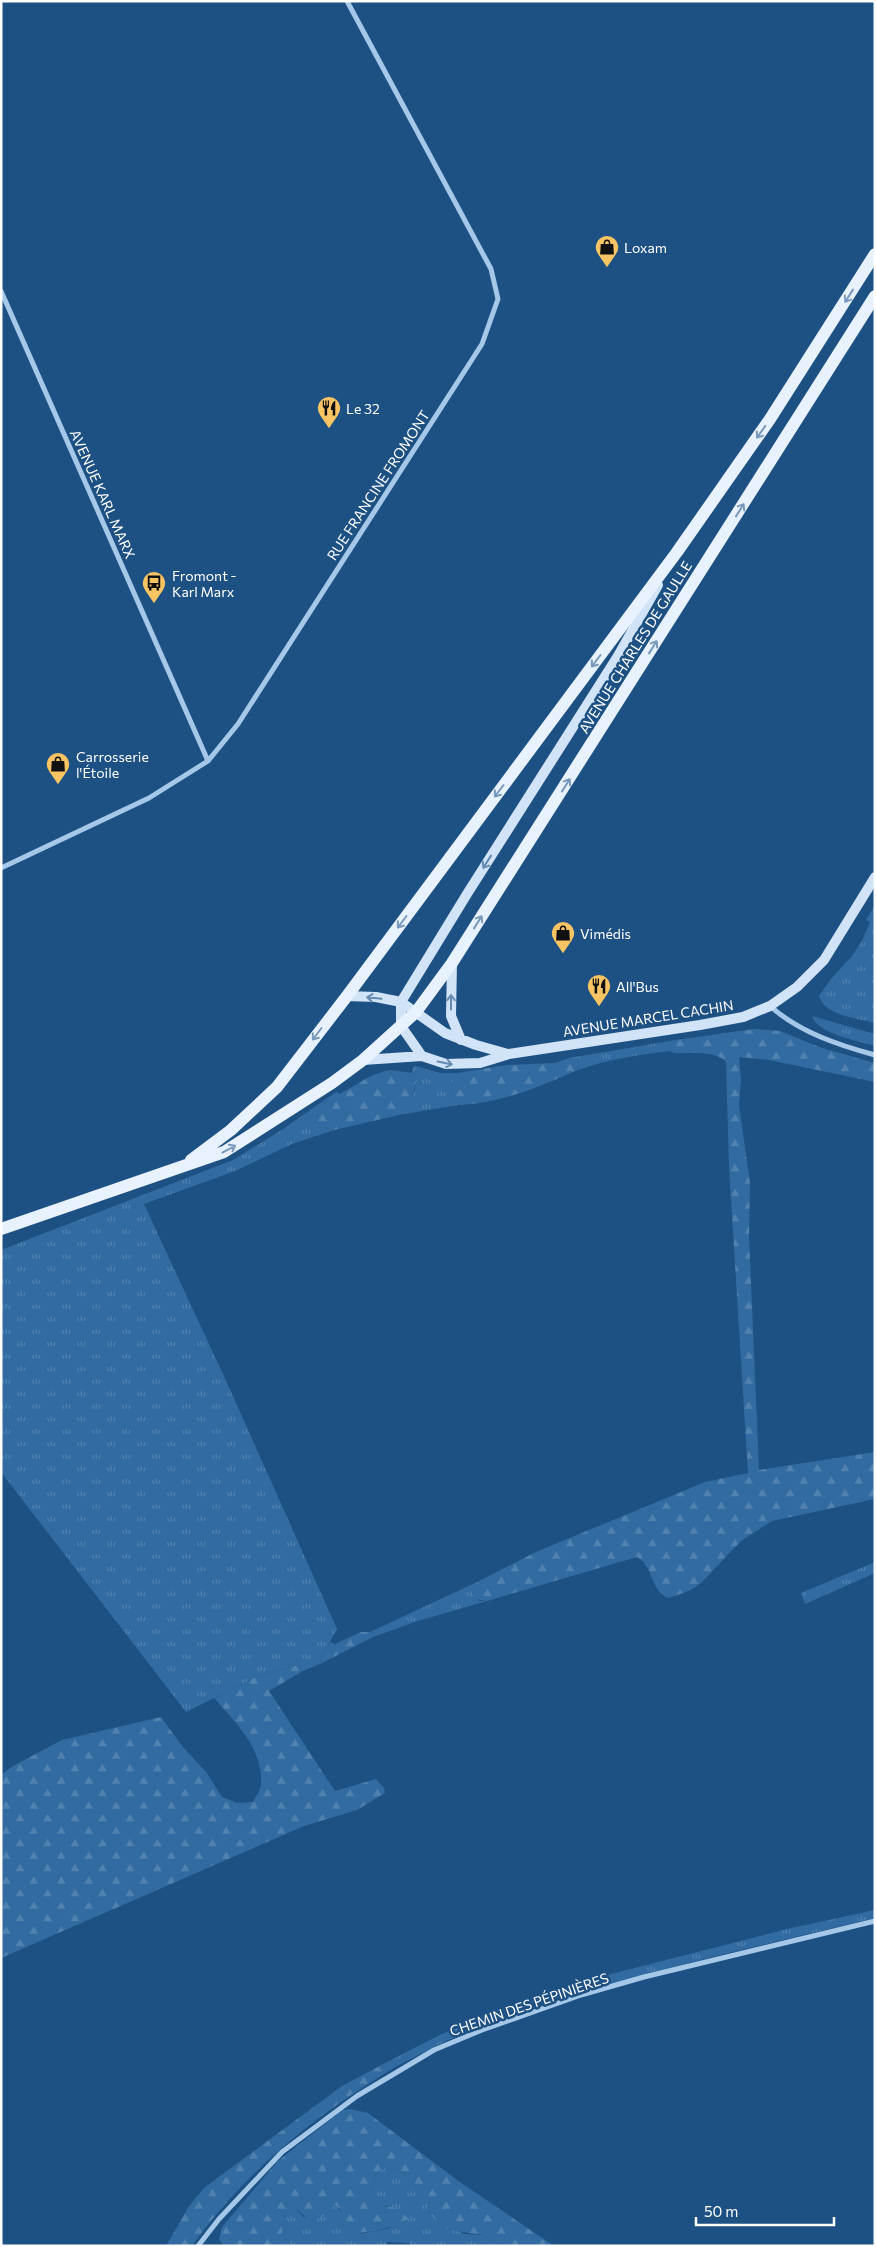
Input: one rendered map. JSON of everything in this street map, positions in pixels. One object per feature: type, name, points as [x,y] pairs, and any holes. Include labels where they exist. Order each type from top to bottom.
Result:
[{"type":"main road","name":"AVENUE CHARLES DE GAULLE","points":[[347,996],[677,552],[770,418],[875,254]]},
{"type":"main road","name":"AVENUE CHARLES DE GAULLE","points":[[416,1012],[452,963],[875,296]]},
{"type":"main road","points":[[183,1166],[231,1130],[276,1087],[347,996]]},
{"type":"main road","points":[[1,1229],[224,1152],[332,1083],[362,1060],[416,1012]]},
{"type":"street","name":"RUE FRANCINE FROMONT","points":[[1,868],[149,798],[208,761],[238,724],[482,344],[498,299],[491,269],[348,1]]},
{"type":"street","name":"AVENUE KARL MARX","points":[[1,291],[208,761]]},
{"type":"street","name":"AVENUE CHARLES DE GAULLE","points":[[400,1026],[401,1002],[472,885],[618,656],[677,552]]},
{"type":"street","name":"AVENUE MARCEL CACHIN","points":[[362,1060],[422,1056],[446,1064],[480,1063],[509,1054],[742,1017],[770,1006],[797,987],[824,960],[875,877]]},
{"type":"street","points":[[452,963],[451,1016],[461,1040]]},
{"type":"street","name":"AVENUE MARCEL CACHIN","points":[[347,996],[376,997],[401,1002],[445,1033],[461,1040],[509,1054]]},
{"type":"street","points":[[770,1006],[781,1017],[815,1034],[850,1048],[875,1054]]},
{"type":"street","points":[[400,1026],[422,1056]]},
{"type":"street","name":"CHEMIN DES PÉPINIÈRES","points":[[198,2246],[220,2219],[282,2152],[357,2096],[434,2050],[482,2030],[581,1995],[875,1921]]},
{"type":"green space","points":[[875,905],[875,1023],[851,1018],[835,1012],[822,1003],[819,996],[862,941],[870,922],[866,920]]},
{"type":"green space","points":[[812,1016],[875,1034],[875,1046],[830,1032],[815,1022]]},
{"type":"green space","points":[[754,1029],[780,1031],[822,1048],[875,1063],[875,1082],[769,1060],[739,1057],[741,1080],[739,1105],[750,1183],[749,1235],[759,1470],[875,1452],[875,1499],[772,1521],[741,1541],[701,1583],[689,1591],[669,1598],[658,1590],[646,1566],[637,1557],[487,1601],[479,1599],[475,1597],[471,1590],[477,1582],[536,1552],[705,1482],[748,1473],[729,1167],[726,1062],[722,1058],[709,1054],[674,1053],[670,1051],[669,1046],[676,1040]]},
{"type":"green space","points":[[676,1040],[669,1046],[670,1051],[612,1060],[578,1070],[579,1060],[569,1058]]},
{"type":"green space","points":[[569,1058],[579,1060],[578,1070],[535,1088],[504,1098],[473,1104],[458,1105],[453,1096],[452,1086],[457,1073],[507,1065],[555,1063]]},
{"type":"green space","points":[[416,1066],[440,1073],[457,1073],[452,1089],[453,1096],[458,1105],[399,1115],[406,1107],[413,1093],[418,1077],[412,1073],[413,1067]]},
{"type":"green space","points":[[391,1070],[412,1073],[418,1077],[409,1106],[399,1115],[334,1130],[323,1126],[315,1117],[333,1094],[337,1092],[339,1094],[369,1077]]},
{"type":"green space","points":[[333,1094],[315,1117],[326,1128],[334,1130],[292,1144],[235,1171],[144,1204],[228,1385],[337,1629],[321,1658],[320,1664],[303,1671],[298,1665],[258,1676],[186,1712],[1,1472],[1,1250],[233,1160],[280,1131]]},
{"type":"green space","points":[[875,1562],[875,1573],[805,1604],[801,1593]]},
{"type":"green space","points":[[477,1582],[471,1590],[479,1601],[487,1601],[418,1621],[373,1637],[370,1632]]},
{"type":"green space","points":[[361,1632],[370,1632],[373,1637],[320,1664],[321,1658],[330,1642],[335,1644]]},
{"type":"green space","points":[[298,1665],[303,1671],[269,1691],[335,1791],[376,1779],[384,1788],[385,1793],[357,1810],[304,1826],[1,1958],[1,1775],[13,1766],[62,1740],[161,1717],[182,1746],[206,1772],[222,1797],[237,1803],[253,1802],[261,1786],[258,1759],[247,1737],[214,1698],[258,1676]]},
{"type":"green space","points":[[875,1910],[875,1918],[712,1957],[561,1997],[510,2014],[446,2041],[397,2066],[389,2061],[442,2034],[506,2008],[611,1974],[787,1929]]},
{"type":"green space","points":[[389,2061],[397,2066],[339,2103],[259,2168],[235,2193],[192,2246],[166,2246],[189,2206],[204,2188],[342,2086]]},
{"type":"green space","points":[[350,2109],[368,2113],[457,2180],[554,2246],[501,2246],[483,2235],[449,2230],[437,2222],[428,2211],[430,2200],[411,2184],[402,2171],[384,2168],[379,2170],[372,2188],[371,2202],[375,2206],[390,2207],[398,2210],[408,2219],[373,2232],[358,2232],[351,2231],[340,2209],[335,2205],[325,2215],[315,2219],[306,2217],[295,2207],[285,2213],[282,2234],[291,2246],[223,2245],[219,2239],[222,2227],[278,2161],[343,2110]]},
{"type":"green space","points":[[384,2168],[402,2171],[430,2200],[428,2211],[437,2222],[465,2234],[483,2235],[501,2246],[412,2246],[409,2243],[387,2242],[387,2246],[291,2246],[282,2234],[285,2212],[295,2207],[303,2217],[328,2212],[334,2204],[362,2234],[390,2228],[389,2206],[375,2206],[370,2202],[372,2188],[379,2170]]},
{"type":"place","name":"Loxam","points":[[607,268]]},
{"type":"place","name":"Le 32","points":[[329,429]]},
{"type":"place","name":"Fromont - Karl Marx","points":[[154,604]]},
{"type":"place","name":"Carrosserie l'Étoile","points":[[58,785]]},
{"type":"place","name":"Vimédis","points":[[563,954]]},
{"type":"place","name":"All'Bus","points":[[599,1007]]}]
